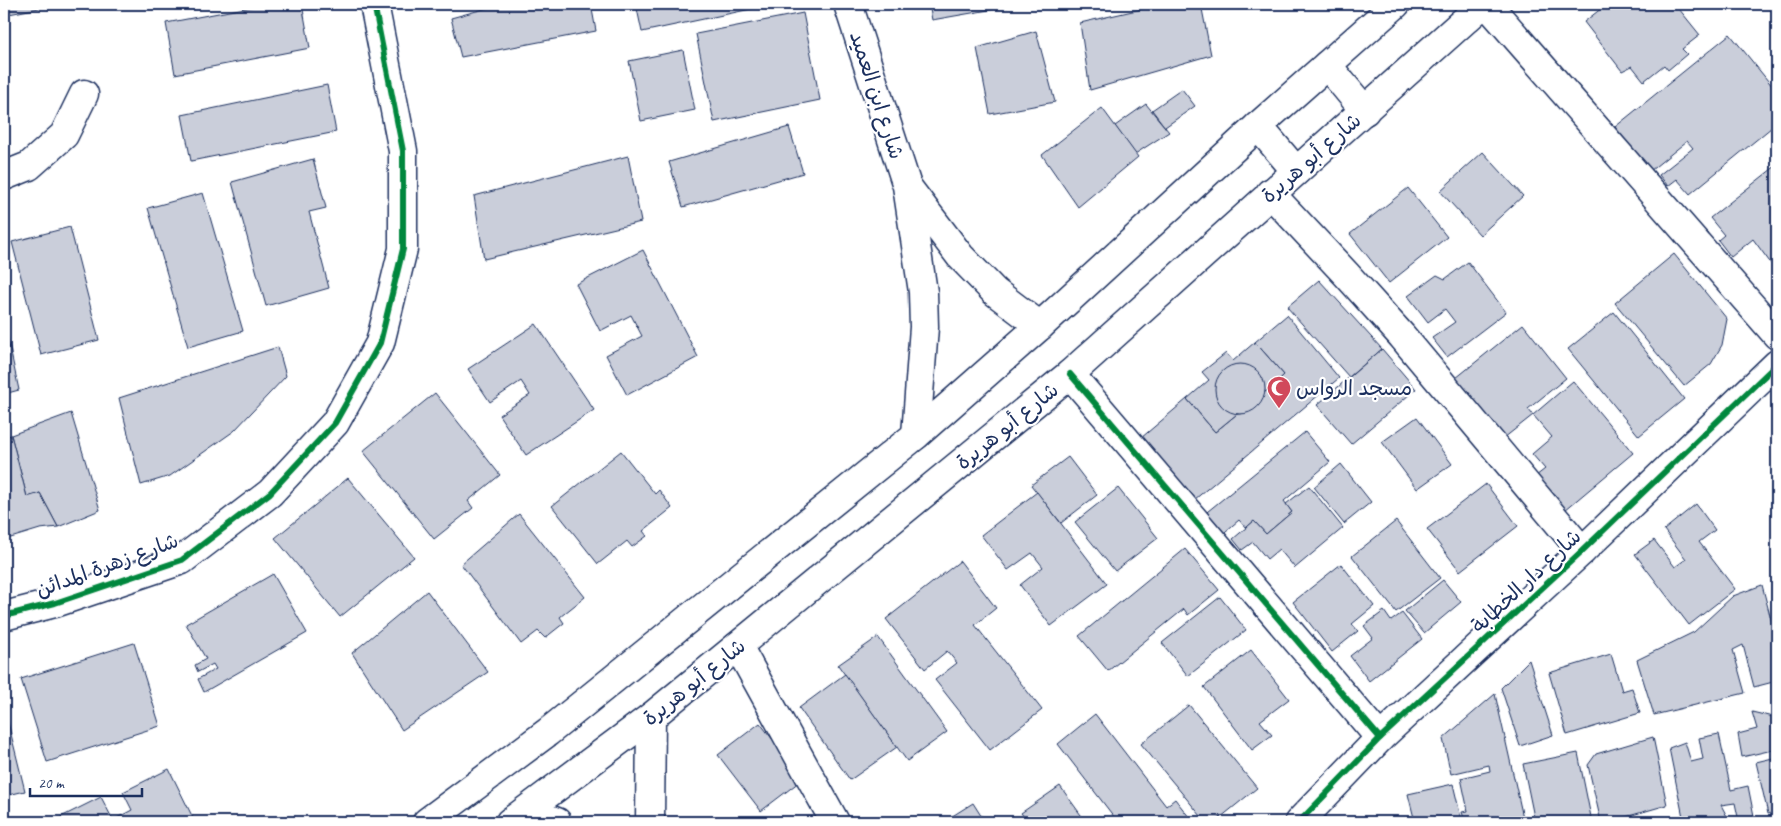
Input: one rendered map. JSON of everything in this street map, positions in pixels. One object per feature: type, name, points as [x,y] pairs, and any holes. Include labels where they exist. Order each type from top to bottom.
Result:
[{"type":"main road","name":"شارع زهرة المدائن","points":[[4,616],[55,603],[182,560],[270,493],[335,423],[380,343],[403,249],[403,151],[374,4]]},
{"type":"main road","name":"شارع ابن العميد","points":[[848,4],[906,186],[923,292],[924,326],[916,435]]},
{"type":"main road","points":[[427,822],[548,732],[916,435],[1040,326],[1258,126],[1396,4]]},
{"type":"main road","name":"شارع أبو هريرة","points":[[519,817],[651,717],[1070,374],[1483,4]]},
{"type":"main road","points":[[1487,4],[1777,335]]},
{"type":"main road","points":[[1327,66],[1365,111]]},
{"type":"main road","points":[[4,176],[29,166],[64,135],[84,94]]},
{"type":"main road","points":[[1258,126],[1296,171]]},
{"type":"main road","name":"شارع ابن العميد","points":[[906,186],[960,256],[977,274],[995,292],[1040,326]]},
{"type":"main road","points":[[1270,193],[1347,274],[1402,336],[1582,551]]},
{"type":"main road","name":"شارع دار الخطابة","points":[[1304,820],[1380,738],[1582,551],[1777,364]]},
{"type":"main road","points":[[1070,374],[1380,738]]},
{"type":"main road","points":[[738,646],[835,822]]},
{"type":"main road","points":[[650,822],[651,717]]},
{"type":"main road","points":[[519,817],[557,822]]},
{"type":"building","points":[[4,4],[59,4],[4,15]]},
{"type":"building","points":[[266,4],[302,4],[310,48],[175,74],[166,23]]},
{"type":"building","points":[[502,4],[591,4],[596,31],[461,57],[451,18]]},
{"type":"building","points":[[636,4],[770,4],[770,5],[642,32]]},
{"type":"building","points":[[929,4],[1023,4],[932,20]]},
{"type":"building","points":[[1163,4],[1201,4],[1211,55],[1090,90],[1080,23]]},
{"type":"building","points":[[1607,4],[1675,4],[1700,35],[1682,49],[1687,54],[1668,70],[1664,65],[1644,81],[1632,66],[1622,71],[1584,22]]},
{"type":"building","points":[[803,13],[820,100],[714,122],[696,34]]},
{"type":"building","points":[[1036,31],[1055,102],[990,114],[977,48]]},
{"type":"building","points":[[1730,34],[1777,92],[1777,123],[1690,194],[1677,179],[1668,186],[1659,175],[1693,148],[1687,141],[1650,171],[1615,127]]},
{"type":"building","points":[[683,50],[695,110],[641,121],[629,61]]},
{"type":"building","points":[[327,85],[336,132],[191,161],[182,115]]},
{"type":"building","points":[[1182,89],[1195,106],[1165,127],[1152,110]]},
{"type":"building","points":[[1146,104],[1169,132],[1135,154],[1115,126]]},
{"type":"building","points":[[1102,108],[1138,157],[1078,207],[1042,155]]},
{"type":"building","points":[[789,127],[803,173],[683,207],[669,162]]},
{"type":"building","points":[[1483,152],[1523,196],[1480,235],[1440,191]]},
{"type":"building","points":[[628,156],[641,222],[484,259],[474,196]]},
{"type":"building","points":[[313,159],[326,208],[309,212],[329,288],[266,306],[232,182]]},
{"type":"building","points":[[1777,165],[1777,261],[1772,265],[1753,239],[1731,257],[1718,240],[1724,235],[1710,218]]},
{"type":"building","points":[[1408,188],[1447,237],[1389,283],[1350,234]]},
{"type":"building","points":[[203,193],[243,331],[188,347],[148,208]]},
{"type":"building","points":[[70,227],[99,340],[41,355],[12,242]]},
{"type":"building","points":[[643,250],[698,357],[627,395],[606,355],[642,336],[631,315],[600,331],[576,284]]},
{"type":"building","points":[[1674,254],[1727,319],[1722,345],[1711,364],[1684,386],[1615,303]]},
{"type":"building","points":[[1468,262],[1506,312],[1447,357],[1432,338],[1455,322],[1445,309],[1428,322],[1408,296],[1437,275],[1445,279]]},
{"type":"building","points":[[1319,280],[1382,349],[1349,377],[1287,307]]},
{"type":"building","points":[[1614,312],[1684,399],[1639,436],[1568,349]]},
{"type":"building","name":"مسجد الرواس","points":[[1287,315],[1339,378],[1194,500],[1141,438],[1187,399],[1215,432],[1237,414],[1245,413],[1257,407],[1264,393],[1284,375],[1255,342]]},
{"type":"building","points":[[4,321],[19,390],[4,394]]},
{"type":"building","points":[[536,324],[594,410],[526,455],[499,415],[530,395],[521,381],[490,402],[468,369]]},
{"type":"building","points":[[1523,324],[1566,378],[1528,409],[1533,415],[1504,438],[1456,378]]},
{"type":"building","points":[[1255,342],[1284,375],[1264,393],[1257,407],[1245,413],[1237,414],[1215,432],[1187,399],[1209,380],[1202,372],[1226,353],[1233,361]]},
{"type":"building","points":[[278,347],[286,376],[234,431],[170,476],[141,485],[119,398]]},
{"type":"building","points":[[1382,349],[1416,389],[1351,444],[1317,405]]},
{"type":"building","points":[[1240,364],[1249,366],[1260,375],[1265,389],[1263,398],[1254,409],[1240,414],[1231,412],[1220,403],[1215,389],[1217,380],[1226,369]]},
{"type":"building","points":[[1573,381],[1633,453],[1565,510],[1536,476],[1545,469],[1532,454],[1552,437],[1533,415]]},
{"type":"building","points":[[435,393],[500,475],[468,501],[473,508],[434,539],[363,451]]},
{"type":"building","points":[[71,413],[100,510],[58,527],[40,493],[27,497],[11,435]]},
{"type":"building","points":[[1417,417],[1452,464],[1417,489],[1382,442]]},
{"type":"building","points":[[1305,432],[1330,462],[1284,501],[1292,512],[1266,534],[1254,521],[1246,528],[1239,520],[1219,537],[1202,516]]},
{"type":"building","points":[[11,435],[27,497],[40,493],[58,527],[40,529],[4,540],[4,437]]},
{"type":"building","points":[[621,451],[655,494],[659,490],[672,508],[643,531],[647,536],[632,547],[627,541],[598,564],[552,506]]},
{"type":"building","points":[[1068,457],[1097,495],[1061,523],[1031,485]]},
{"type":"building","points":[[1341,464],[1371,502],[1344,524],[1314,487]]},
{"type":"building","points":[[348,478],[414,557],[340,617],[275,538]]},
{"type":"building","points":[[1486,484],[1518,526],[1460,571],[1427,529]]},
{"type":"building","points":[[1309,486],[1343,528],[1295,568],[1279,549],[1267,559],[1253,542],[1242,550],[1233,539],[1254,521],[1266,534],[1292,512],[1286,504]]},
{"type":"building","points":[[1118,488],[1158,538],[1115,571],[1075,522]]},
{"type":"building","points":[[1037,492],[1107,584],[1051,626],[1020,585],[1043,567],[1032,553],[1008,570],[981,535]]},
{"type":"building","points":[[1696,504],[1715,530],[1699,542],[1735,589],[1689,625],[1635,554],[1654,540],[1675,567],[1686,559],[1664,530]]},
{"type":"building","points":[[519,514],[585,597],[560,617],[564,623],[545,638],[538,631],[521,644],[461,564]]},
{"type":"building","points":[[1396,521],[1440,578],[1396,612],[1352,556]]},
{"type":"building","points":[[1185,549],[1219,590],[1188,615],[1184,609],[1108,671],[1079,636]]},
{"type":"building","points":[[960,561],[996,608],[975,625],[1042,710],[990,750],[935,680],[957,663],[947,651],[925,669],[886,619]]},
{"type":"building","points":[[1341,564],[1374,606],[1352,624],[1358,631],[1332,652],[1293,602]]},
{"type":"building","points":[[273,574],[307,633],[204,692],[198,679],[216,669],[213,664],[198,672],[195,665],[206,659],[186,624]]},
{"type":"building","points":[[1443,580],[1461,602],[1424,633],[1405,611]]},
{"type":"building","points":[[1762,585],[1777,642],[1777,681],[1754,687],[1743,645],[1733,650],[1745,693],[1654,715],[1637,660],[1694,632],[1733,596]]},
{"type":"building","points":[[427,591],[488,672],[402,730],[352,653]]},
{"type":"building","points":[[1220,597],[1246,630],[1188,676],[1162,643]]},
{"type":"building","points":[[1384,611],[1391,621],[1402,613],[1422,639],[1369,681],[1350,656],[1373,638],[1364,626]]},
{"type":"building","points":[[878,637],[947,732],[907,761],[838,665]]},
{"type":"building","points":[[134,643],[160,726],[47,762],[21,679]]},
{"type":"building","points":[[1251,650],[1289,699],[1260,721],[1272,735],[1252,750],[1204,687]]},
{"type":"building","points":[[1611,654],[1622,691],[1632,688],[1640,713],[1567,735],[1549,673]]},
{"type":"building","points":[[1529,660],[1553,735],[1520,746],[1501,688]]},
{"type":"building","points":[[845,674],[897,747],[850,780],[799,708]]},
{"type":"building","points":[[1495,694],[1524,822],[1465,822],[1462,812],[1468,811],[1461,778],[1490,771],[1489,765],[1451,774],[1443,739]]},
{"type":"building","points":[[1189,705],[1257,788],[1215,822],[1206,822],[1141,744]]},
{"type":"building","points":[[1752,712],[1777,718],[1777,749],[1742,757],[1738,734],[1757,729]]},
{"type":"building","points":[[1095,714],[1166,806],[1175,799],[1193,822],[1118,822],[1058,744]]},
{"type":"building","points":[[4,718],[7,718],[25,791],[4,796]]},
{"type":"building","points":[[760,723],[803,779],[761,811],[718,755]]},
{"type":"building","points":[[1719,734],[1731,790],[1748,786],[1755,821],[1739,822],[1735,803],[1721,805],[1730,822],[1684,822],[1669,748],[1685,742],[1691,762],[1703,759],[1699,738]]},
{"type":"building","points":[[1653,737],[1667,805],[1608,822],[1601,822],[1588,765],[1596,754]]},
{"type":"building","points":[[1578,753],[1592,822],[1535,822],[1523,764]]},
{"type":"building","points":[[1777,757],[1777,812],[1768,814],[1756,762]]},
{"type":"building","points":[[169,769],[195,822],[53,821],[101,797],[113,820],[132,810],[123,792]]},
{"type":"building","points":[[1453,784],[1462,822],[1415,822],[1408,794]]},
{"type":"building","points":[[1060,786],[1086,822],[1028,822],[1021,813]]},
{"type":"building","points":[[973,803],[985,822],[943,822]]},
{"type":"cycle path","points":[[4,616],[55,603],[182,560],[270,493],[335,423],[380,343],[403,249],[403,151],[374,4]]},
{"type":"cycle path","points":[[1299,822],[1380,738],[1582,551],[1777,364]]},
{"type":"cycle path","points":[[1070,374],[1380,738]]},
{"type":"place","name":"مسجد الرواس","points":[[1279,409]]}]
